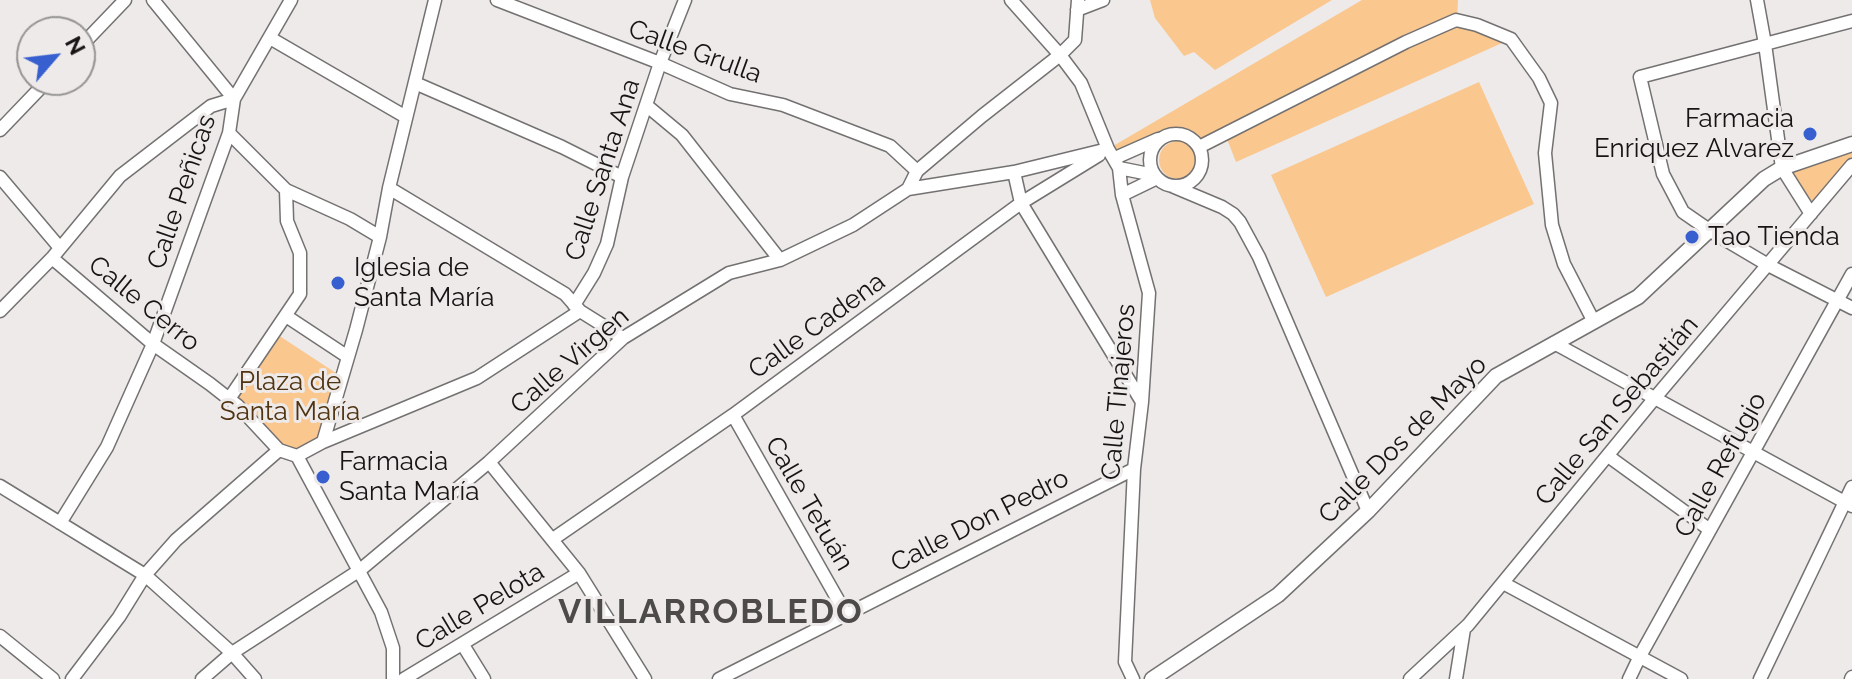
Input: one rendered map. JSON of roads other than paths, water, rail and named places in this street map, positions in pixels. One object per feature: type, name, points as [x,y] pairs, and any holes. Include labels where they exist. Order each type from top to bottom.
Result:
[{"type":"street","points":[[96,30],[125,0]]},
{"type":"street","points":[[153,0],[234,99]]},
{"type":"street","points":[[0,311],[56,253],[120,176],[211,106],[234,99],[291,0]]},
{"type":"street","points":[[323,442],[380,237],[435,0]]},
{"type":"street","name":"Calle Grulla","points":[[497,0],[660,63],[730,94],[783,105],[890,146],[917,171]]},
{"type":"street","name":"Calle Santa Ana","points":[[297,456],[323,442],[477,378],[577,308],[607,244],[622,177],[660,63],[685,0]]},
{"type":"street","name":"Calle Tinajeros","points":[[1011,0],[1081,83],[1114,158],[1149,293],[1134,469],[1125,662],[1133,679]]},
{"type":"street","points":[[908,189],[917,171],[1075,40],[1078,5],[1103,0]]},
{"type":"street","points":[[1757,0],[1782,168],[1811,214]]},
{"type":"street","points":[[1199,147],[1406,42],[1456,20],[1511,39],[1539,78],[1551,103],[1545,153],[1552,225],[1564,264],[1594,322]]},
{"type":"street","points":[[1852,21],[1640,77],[1663,174],[1683,212],[1768,265],[1852,308]]},
{"type":"street","points":[[270,38],[406,117]]},
{"type":"street","points":[[415,83],[562,147],[622,177]]},
{"type":"street","points":[[0,130],[33,96]]},
{"type":"street","name":"Calle Peñicas","points":[[60,523],[107,447],[153,344],[229,133],[234,99]]},
{"type":"street","points":[[646,105],[682,135],[780,260]]},
{"type":"street","points":[[229,133],[286,190],[350,219],[380,237]]},
{"type":"street","points":[[1114,158],[1171,134],[1191,138],[1199,147],[1202,161],[1199,172],[1187,183],[1172,186]]},
{"type":"street","points":[[1161,138],[1150,153],[1150,166],[1156,176],[1164,183],[1222,207],[1240,222],[1259,257],[1368,511]]},
{"type":"street","name":"Calle Dos de Mayo","points":[[1152,679],[1278,595],[1368,511],[1496,376],[1638,297],[1764,179],[1782,168],[1852,144]]},
{"type":"street","points":[[1114,158],[1156,176]]},
{"type":"street","name":"Calle Virgen","points":[[202,679],[232,653],[360,570],[489,462],[623,338],[729,273],[780,260],[853,225],[908,189],[1114,158]]},
{"type":"street","name":"Calle Cadena","points":[[553,539],[733,415],[1021,203],[1114,158]]},
{"type":"street","name":"Calle San Sebastián","points":[[1410,679],[1464,629],[1852,165]]},
{"type":"street","points":[[1014,172],[1021,203],[1142,402]]},
{"type":"street","points":[[1122,195],[1156,176]]},
{"type":"street","name":"Calle Cerro","points":[[0,177],[56,253],[153,344],[229,399],[279,450]]},
{"type":"street","name":"Calle Santa Ana","points":[[389,188],[565,294],[577,308]]},
{"type":"street","points":[[229,399],[300,294],[300,253],[287,221],[286,190]]},
{"type":"street","name":"Calle Refugio","points":[[1629,679],[1852,274]]},
{"type":"street","points":[[577,308],[623,338]]},
{"type":"street","points":[[286,316],[348,357]]},
{"type":"street","points":[[1554,343],[1848,504]]},
{"type":"street","name":"Calle Tetuán","points":[[733,415],[846,614]]},
{"type":"street","points":[[72,679],[119,617],[145,575],[176,540],[279,450],[297,456],[381,612],[393,648],[393,679]]},
{"type":"street","points":[[1608,456],[1710,530]]},
{"type":"street","points":[[489,462],[579,573],[645,679]]},
{"type":"street","name":"Calle Don Pedro","points":[[719,679],[1134,469]]},
{"type":"street","points":[[0,486],[145,575],[232,653],[255,679]]},
{"type":"street","points":[[1760,679],[1848,504],[1852,487]]},
{"type":"street","name":"Calle Pelota","points":[[404,679],[579,573]]},
{"type":"street","points":[[1503,583],[1681,679]]},
{"type":"street","points":[[1456,679],[1464,629]]},
{"type":"street","points":[[0,636],[53,679]]},
{"type":"street","points":[[463,645],[484,679]]},
{"type":"place","name":"Farmacia Enriquez Alvarez","points":[[1810,134]]},
{"type":"place","name":"Tao Tienda","points":[[1692,237]]},
{"type":"place","name":"Iglesia de Santa María","points":[[338,283]]},
{"type":"place","name":"Farmacia Santa María","points":[[323,477]]},
{"type":"district","name":"VILLARROBLEDO","points":[[711,613]]},
{"type":"park label","name":"Plaza de Santa María","points":[[290,397]]}]
